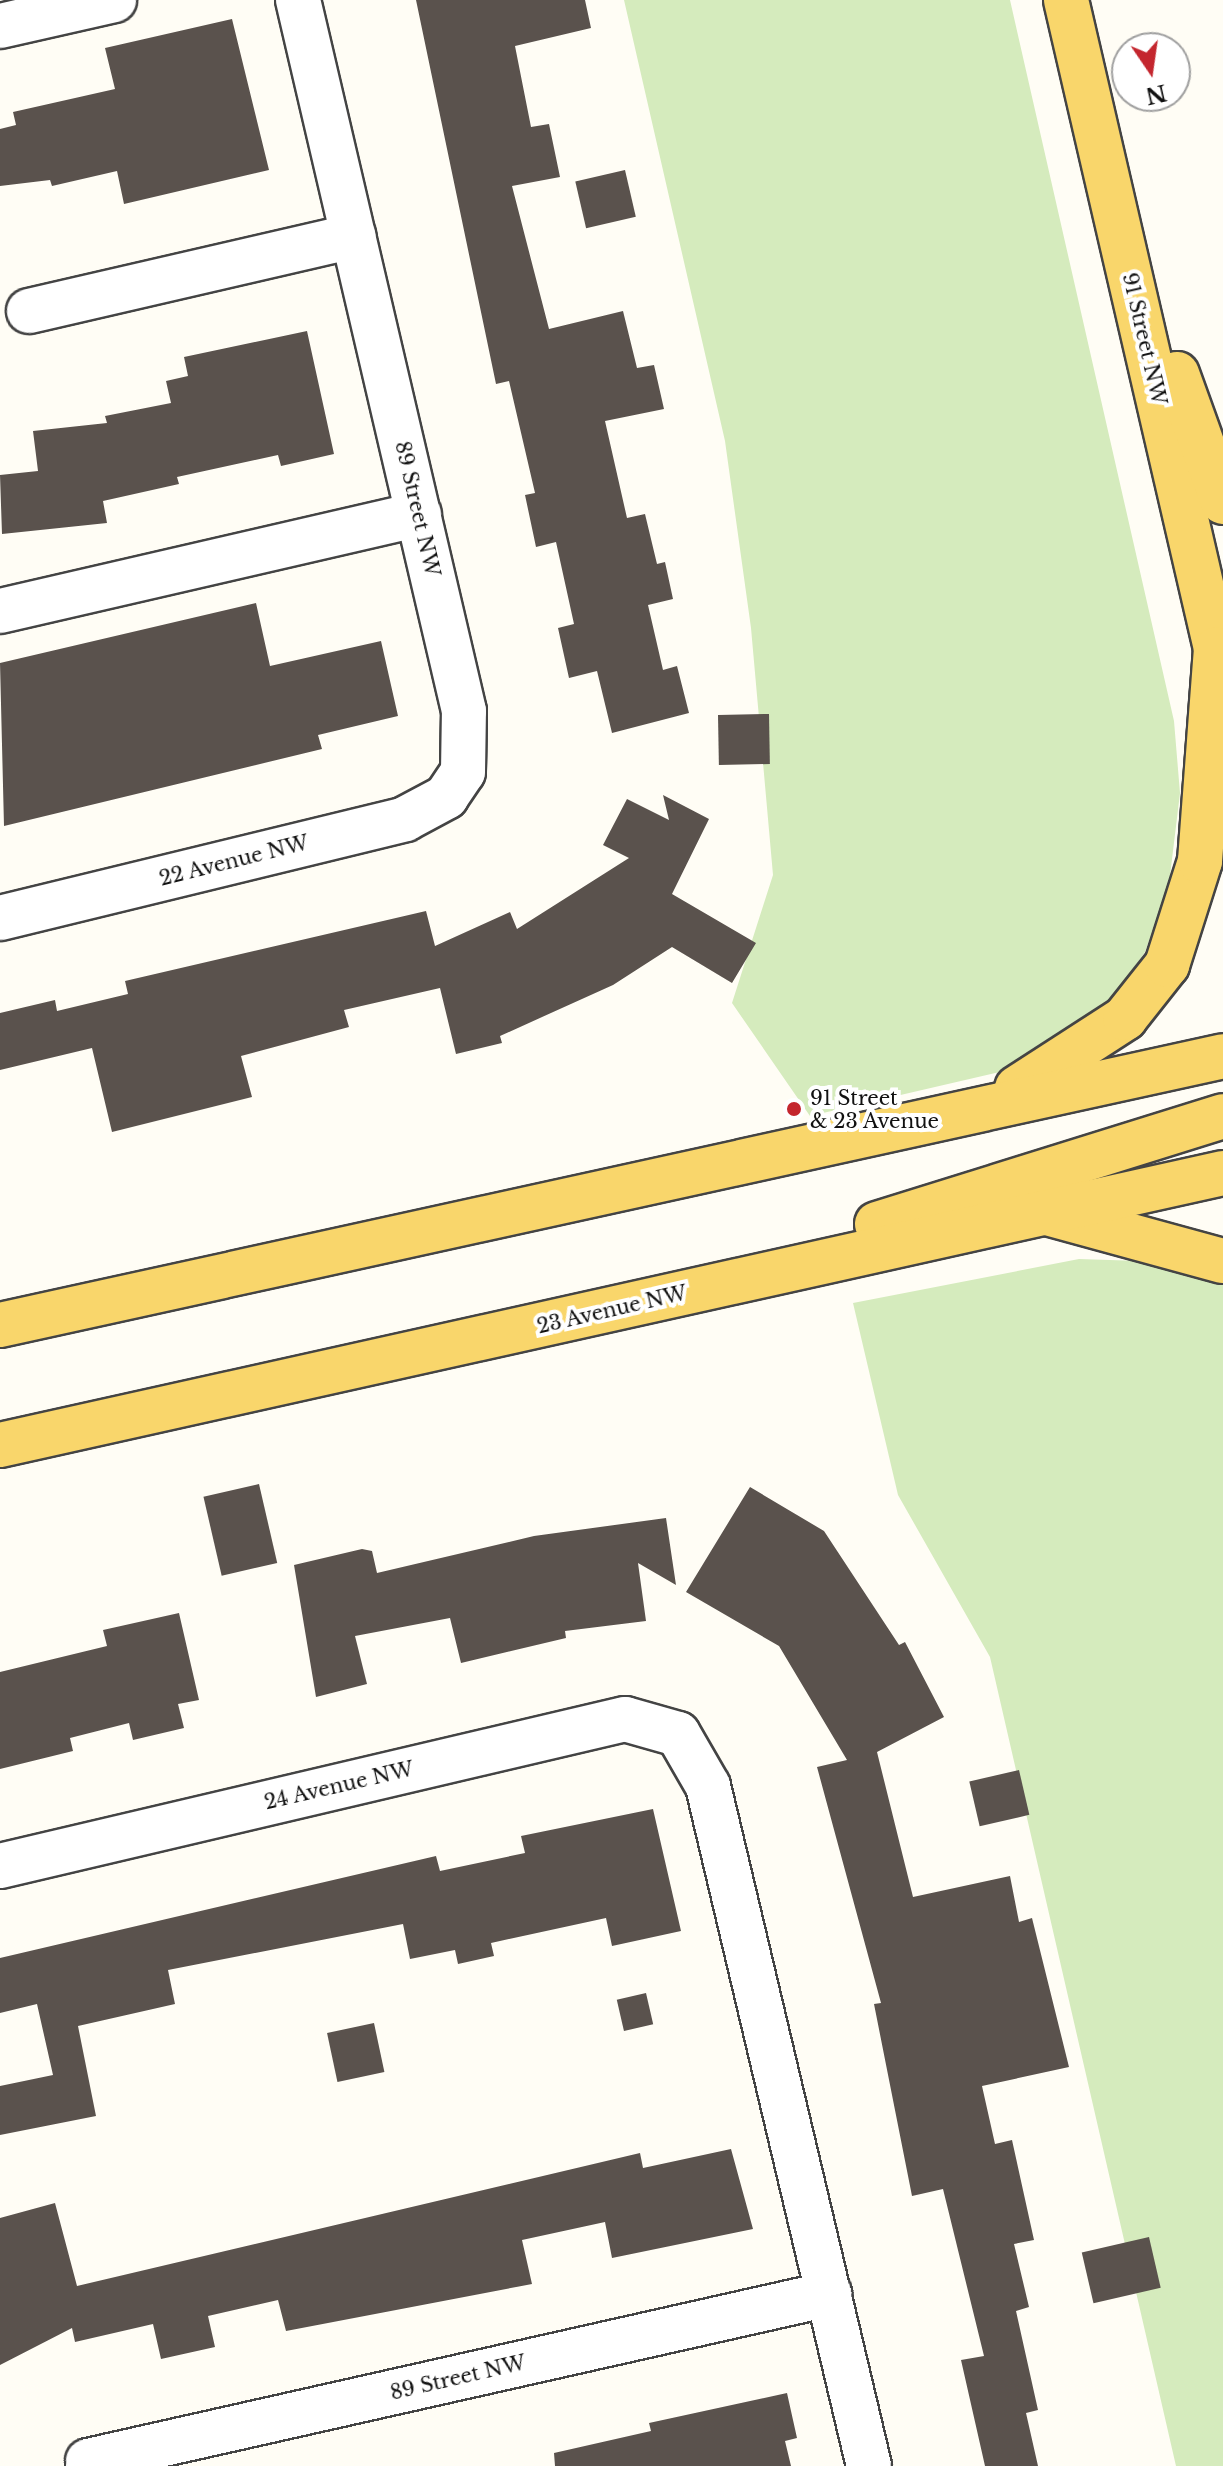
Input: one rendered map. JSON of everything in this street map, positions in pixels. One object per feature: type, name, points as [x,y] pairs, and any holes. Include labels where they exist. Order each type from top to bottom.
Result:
[{"type":"main road","name":"91 Street NW","points":[[989,1105],[1125,1018],[1167,965],[1200,861],[1220,664],[1066,0]]},
{"type":"main road","points":[[1102,157],[1223,502]]},
{"type":"main road","points":[[0,1325],[989,1105],[1223,1056]]},
{"type":"main road","points":[[565,1321],[1223,1116]]},
{"type":"main road","name":"23 Avenue NW","points":[[0,1445],[1223,1173]]},
{"type":"main road","points":[[1045,1213],[1223,1261]]},
{"type":"street","points":[[0,26],[114,0]]},
{"type":"street","name":"89 Street NW","points":[[298,0],[464,711],[466,757],[458,783]]},
{"type":"street","points":[[29,311],[353,236]]},
{"type":"street","points":[[0,611],[419,514]]},
{"type":"street","name":"22 Avenue NW","points":[[0,918],[405,819],[433,807],[458,783]]},
{"type":"street","name":"24 Avenue NW","points":[[0,1866],[625,1719],[678,1734],[708,1786],[829,2294]]},
{"type":"street","points":[[829,2294],[869,2466]]},
{"type":"street","name":"89 Street NW","points":[[88,2461],[829,2294]]},
{"type":"green space","points":[[624,0],[1010,0],[1174,721],[1180,793],[1169,884],[1145,952],[1109,1003],[1021,1067],[810,1116],[732,1003],[773,875],[751,628],[725,441]]},
{"type":"green space","points":[[1079,1259],[1140,1261],[1223,1285],[1223,2466],[1176,2466],[990,1657],[898,1495],[853,1303]]},
{"type":"building","points":[[416,0],[585,0],[591,28],[515,46],[531,127],[549,124],[560,177],[512,186],[549,329],[623,311],[637,368],[654,365],[664,409],[605,421],[627,518],[645,514],[657,564],[665,562],[673,599],[648,605],[663,670],[677,666],[689,713],[612,733],[597,671],[569,678],[558,628],[574,624],[556,542],[536,547],[525,495],[535,493],[509,381],[496,384]]},
{"type":"building","points":[[232,19],[269,170],[124,204],[117,171],[52,186],[50,180],[0,186],[0,129],[16,125],[13,112],[115,89],[105,48]]},
{"type":"building","points":[[625,170],[636,217],[586,228],[575,181]]},
{"type":"building","points":[[307,331],[334,454],[281,466],[278,455],[177,477],[179,484],[103,501],[107,523],[2,534],[0,475],[38,471],[33,431],[107,423],[105,416],[171,403],[166,381],[188,376],[184,357]]},
{"type":"building","points":[[256,603],[270,666],[381,641],[398,716],[318,735],[322,749],[4,826],[0,663]]},
{"type":"building","points":[[769,714],[770,764],[719,765],[718,715]]},
{"type":"building","points":[[663,795],[709,819],[672,894],[756,943],[732,983],[672,947],[613,985],[500,1036],[502,1043],[456,1054],[440,988],[344,1010],[349,1027],[241,1056],[252,1097],[112,1132],[92,1048],[0,1070],[0,1013],[55,1000],[57,1011],[128,994],[125,981],[426,911],[435,946],[510,912],[517,929],[629,858],[603,845],[627,799],[669,820]]},
{"type":"building","points":[[259,1484],[277,1563],[222,1576],[203,1497]]},
{"type":"building","points":[[750,1487],[824,1531],[899,1645],[905,1642],[944,1717],[877,1752],[913,1897],[1010,1876],[1019,1922],[1032,1918],[1069,2067],[982,2086],[995,2144],[1012,2140],[1034,2240],[1014,2244],[1029,2307],[1016,2311],[1038,2410],[1026,2413],[1038,2466],[985,2466],[961,2360],[984,2356],[943,2189],[912,2196],[874,2004],[881,2003],[817,1767],[847,1760],[779,1646],[686,1592]]},
{"type":"building","points":[[666,1518],[676,1585],[638,1563],[646,1621],[565,1631],[566,1638],[461,1663],[450,1618],[355,1636],[367,1684],[316,1697],[294,1565],[362,1549],[372,1551],[377,1573],[534,1536]]},
{"type":"building","points":[[179,1613],[199,1700],[178,1704],[184,1728],[133,1740],[129,1723],[70,1738],[73,1751],[0,1769],[0,1672],[107,1646],[103,1630]]},
{"type":"building","points":[[1019,1770],[1029,1815],[980,1826],[969,1781]]},
{"type":"building","points":[[653,1809],[681,1931],[612,1946],[606,1918],[491,1943],[494,1956],[458,1964],[455,1950],[410,1959],[403,1924],[168,1970],[175,2004],[78,2026],[96,2116],[0,2135],[0,2086],[53,2075],[37,2004],[0,2013],[0,1958],[436,1856],[440,1871],[525,1853],[521,1836]]},
{"type":"building","points":[[646,1993],[653,2024],[624,2031],[617,2000]]},
{"type":"building","points":[[374,2023],[384,2072],[337,2082],[327,2033]]},
{"type":"building","points":[[731,2149],[753,2229],[612,2258],[605,2222],[522,2240],[532,2284],[286,2331],[278,2300],[208,2316],[215,2347],[161,2359],[153,2324],[75,2342],[72,2328],[0,2365],[0,2218],[55,2203],[77,2286],[640,2153],[643,2168]]},
{"type":"building","points":[[1149,2237],[1161,2288],[1093,2303],[1082,2253]]},
{"type":"building","points":[[787,2393],[797,2438],[785,2441],[791,2466],[555,2466],[554,2453],[651,2431],[649,2423]]},
{"type":"place","name":"91 Street & 23 Avenue","points":[[794,1109]]}]
